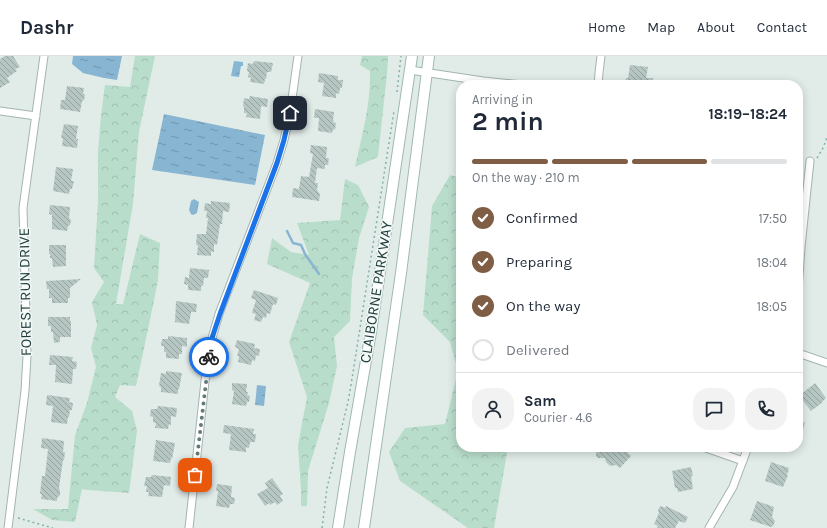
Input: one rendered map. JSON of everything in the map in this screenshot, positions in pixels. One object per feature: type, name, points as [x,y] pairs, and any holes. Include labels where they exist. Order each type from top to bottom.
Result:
[{"type":"main road","name":"CLAIBORNE PARKWAY","points":[[338,528],[371,332],[412,56]]},
{"type":"main road","name":"CLAIBORNE PARKWAY","points":[[364,528],[401,273],[429,56]]},
{"type":"street","name":"FOREST RUN DRIVE","points":[[8,528],[26,384],[27,356],[23,208],[44,56]]},
{"type":"street","points":[[189,528],[207,363],[212,338],[277,163],[290,113],[298,56]]},
{"type":"street","points":[[599,80],[601,56]]},
{"type":"street","points":[[410,70],[476,80]]},
{"type":"street","points":[[0,111],[36,116]]},
{"type":"street","points":[[803,228],[810,161]]},
{"type":"street","points":[[803,355],[827,363]]},
{"type":"street","points":[[717,452],[743,461]]},
{"type":"street","points":[[709,528],[733,487],[746,452]]},
{"type":"path","points":[[396,94],[401,56]]},
{"type":"path","points":[[322,528],[327,488],[348,402],[352,379],[394,109]]},
{"type":"path","points":[[821,153],[827,137]]},
{"type":"path","points":[[10,516],[53,528]]},
{"type":"green space","points":[[135,56],[155,56],[139,132],[133,204],[116,304],[123,304],[140,234],[160,243],[158,280],[136,386],[120,385],[115,397],[132,411],[137,431],[129,493],[82,489],[75,522],[52,520],[33,509],[68,509],[75,435],[87,403],[96,367],[91,348],[97,325],[92,302],[104,282],[94,268],[98,201],[98,152],[105,85],[130,87]]},
{"type":"green space","points":[[362,56],[388,56],[387,74],[378,157],[355,167],[366,119],[370,83],[370,71],[360,65]]},
{"type":"green space","points":[[450,175],[456,177],[456,364],[450,342],[423,315],[432,206]]},
{"type":"green space","points":[[345,179],[358,185],[369,207],[359,238],[352,279],[350,321],[334,337],[337,366],[329,403],[308,471],[307,506],[301,506],[298,445],[307,397],[289,342],[310,283],[267,264],[272,238],[291,252],[309,255],[297,223],[340,220]]},
{"type":"green space","points":[[456,379],[456,452],[507,452],[494,528],[468,528],[400,481],[389,452],[405,428],[445,424]]},
{"type":"water","points":[[73,56],[122,56],[117,80],[83,73],[72,64]]},
{"type":"water","points":[[234,61],[243,62],[239,77],[231,76]]},
{"type":"water","points":[[164,114],[265,135],[255,185],[152,170]]},
{"type":"water","points":[[194,199],[199,202],[197,213],[193,215],[189,210],[191,201]]},
{"type":"water","points":[[257,385],[266,386],[264,406],[255,405]]},
{"type":"building","points":[[5,56],[13,56],[20,67],[15,69],[17,71],[7,78],[10,82],[0,88],[0,59]]},
{"type":"building","points":[[254,61],[273,63],[271,72],[267,72],[264,84],[250,82],[251,78],[248,77],[249,72],[247,71],[248,63],[253,64]]},
{"type":"building","points":[[630,65],[648,67],[646,78],[653,78],[653,80],[626,80],[626,78],[628,78]]},
{"type":"building","points":[[319,73],[338,76],[338,80],[343,80],[342,88],[340,88],[339,94],[336,93],[336,98],[322,96],[324,83],[318,82]]},
{"type":"building","points":[[67,86],[84,88],[83,93],[85,95],[80,112],[60,109],[61,100],[65,100]]},
{"type":"building","points":[[250,96],[268,99],[267,107],[261,106],[260,119],[246,117],[247,113],[244,113],[244,98],[249,99]]},
{"type":"building","points":[[315,109],[334,112],[333,122],[336,123],[335,130],[333,129],[332,133],[318,131],[319,118],[314,118]]},
{"type":"building","points":[[64,124],[78,126],[76,139],[78,139],[77,148],[62,146],[63,139],[61,138]]},
{"type":"building","points":[[311,145],[327,147],[326,158],[329,158],[328,165],[325,165],[325,169],[317,168],[315,183],[318,183],[317,190],[320,194],[319,201],[292,197],[293,188],[299,189],[301,176],[309,177],[313,154],[310,153]]},
{"type":"building","points":[[56,167],[73,169],[71,181],[74,181],[69,194],[53,191]]},
{"type":"building","points":[[211,201],[230,203],[229,212],[223,211],[222,224],[220,224],[217,245],[214,244],[214,252],[211,251],[211,256],[197,255],[197,234],[206,234],[208,218],[206,218],[207,211],[204,211],[205,203],[211,204]]},
{"type":"building","points":[[50,205],[70,207],[69,218],[71,220],[67,231],[52,229],[52,215],[49,214]]},
{"type":"building","points":[[49,245],[66,245],[66,266],[53,267],[52,258],[50,258],[49,254]]},
{"type":"building","points":[[190,268],[209,270],[208,278],[204,278],[201,291],[188,290],[188,285],[184,284],[185,277],[189,278]]},
{"type":"building","points":[[81,279],[70,288],[70,298],[68,298],[68,303],[52,303],[52,298],[49,298],[49,289],[47,289],[46,281]]},
{"type":"building","points":[[254,290],[278,298],[276,305],[273,304],[270,314],[267,313],[266,318],[263,317],[261,322],[254,320],[256,314],[252,313],[256,300],[251,298]]},
{"type":"building","points":[[176,301],[197,304],[196,312],[191,312],[189,324],[175,322]]},
{"type":"building","points":[[48,317],[70,317],[71,337],[60,337],[60,342],[54,343],[51,326],[48,326]]},
{"type":"building","points":[[168,336],[187,338],[187,347],[182,346],[182,354],[179,354],[179,359],[166,358],[164,346],[161,346],[162,339],[168,339]]},
{"type":"building","points":[[237,340],[255,344],[254,348],[260,349],[259,356],[256,355],[255,361],[252,360],[251,365],[238,362],[239,356],[237,356],[239,349],[235,347]]},
{"type":"building","points":[[50,355],[73,357],[72,361],[77,362],[76,369],[73,369],[72,384],[55,382],[56,365],[49,365]]},
{"type":"building","points":[[166,371],[182,373],[178,394],[161,392],[161,387],[159,386],[161,373],[166,374]]},
{"type":"building","points":[[232,383],[247,384],[246,392],[248,392],[247,395],[250,396],[249,402],[247,402],[246,406],[232,404],[234,391],[232,390]]},
{"type":"building","points":[[815,383],[826,398],[811,411],[803,401],[803,393]]},
{"type":"building","points":[[47,395],[70,398],[69,402],[73,403],[67,424],[51,422],[53,406],[46,405]]},
{"type":"building","points":[[158,406],[177,408],[176,417],[171,416],[171,425],[169,424],[168,429],[155,428],[156,423],[153,422],[153,417],[150,416],[151,409],[157,409]]},
{"type":"building","points":[[224,425],[254,429],[253,434],[256,434],[255,442],[250,442],[249,448],[246,447],[246,452],[229,450],[231,434],[223,433]]},
{"type":"building","points":[[42,438],[64,441],[63,452],[65,452],[59,488],[60,495],[57,498],[57,501],[41,499],[42,494],[40,494],[42,476],[45,476],[48,449],[41,448]]},
{"type":"building","points":[[156,440],[175,443],[170,463],[153,461]]},
{"type":"building","points":[[627,452],[631,456],[620,468],[616,465],[610,466],[606,462],[605,458],[598,458],[596,453]]},
{"type":"building","points":[[771,462],[789,468],[783,487],[765,481]]},
{"type":"building","points":[[691,467],[693,489],[678,492],[677,488],[675,488],[672,471]]},
{"type":"building","points":[[152,475],[171,477],[170,486],[164,485],[162,497],[148,496],[149,492],[146,492],[147,486],[144,486],[146,477],[151,477]]},
{"type":"building","points":[[272,478],[283,494],[280,496],[283,501],[277,505],[275,502],[270,505],[269,503],[265,506],[257,494],[268,488],[265,483]]},
{"type":"building","points":[[217,484],[232,486],[231,497],[235,498],[234,504],[230,504],[229,508],[216,506],[218,491],[216,491]]},
{"type":"building","points":[[757,501],[774,507],[772,517],[775,521],[773,526],[771,527],[750,520]]},
{"type":"building","points":[[661,506],[665,508],[666,506],[688,517],[685,523],[679,521],[675,528],[657,528],[658,526],[654,524],[659,513],[658,510]]},
{"type":"waterway","points":[[287,231],[293,243],[301,245],[305,254],[319,274]]},
{"type":"way so far","points":[[195,475],[207,363],[209,357]]},
{"type":"route","points":[[209,357],[212,338],[220,314],[277,163],[290,113]]}]
